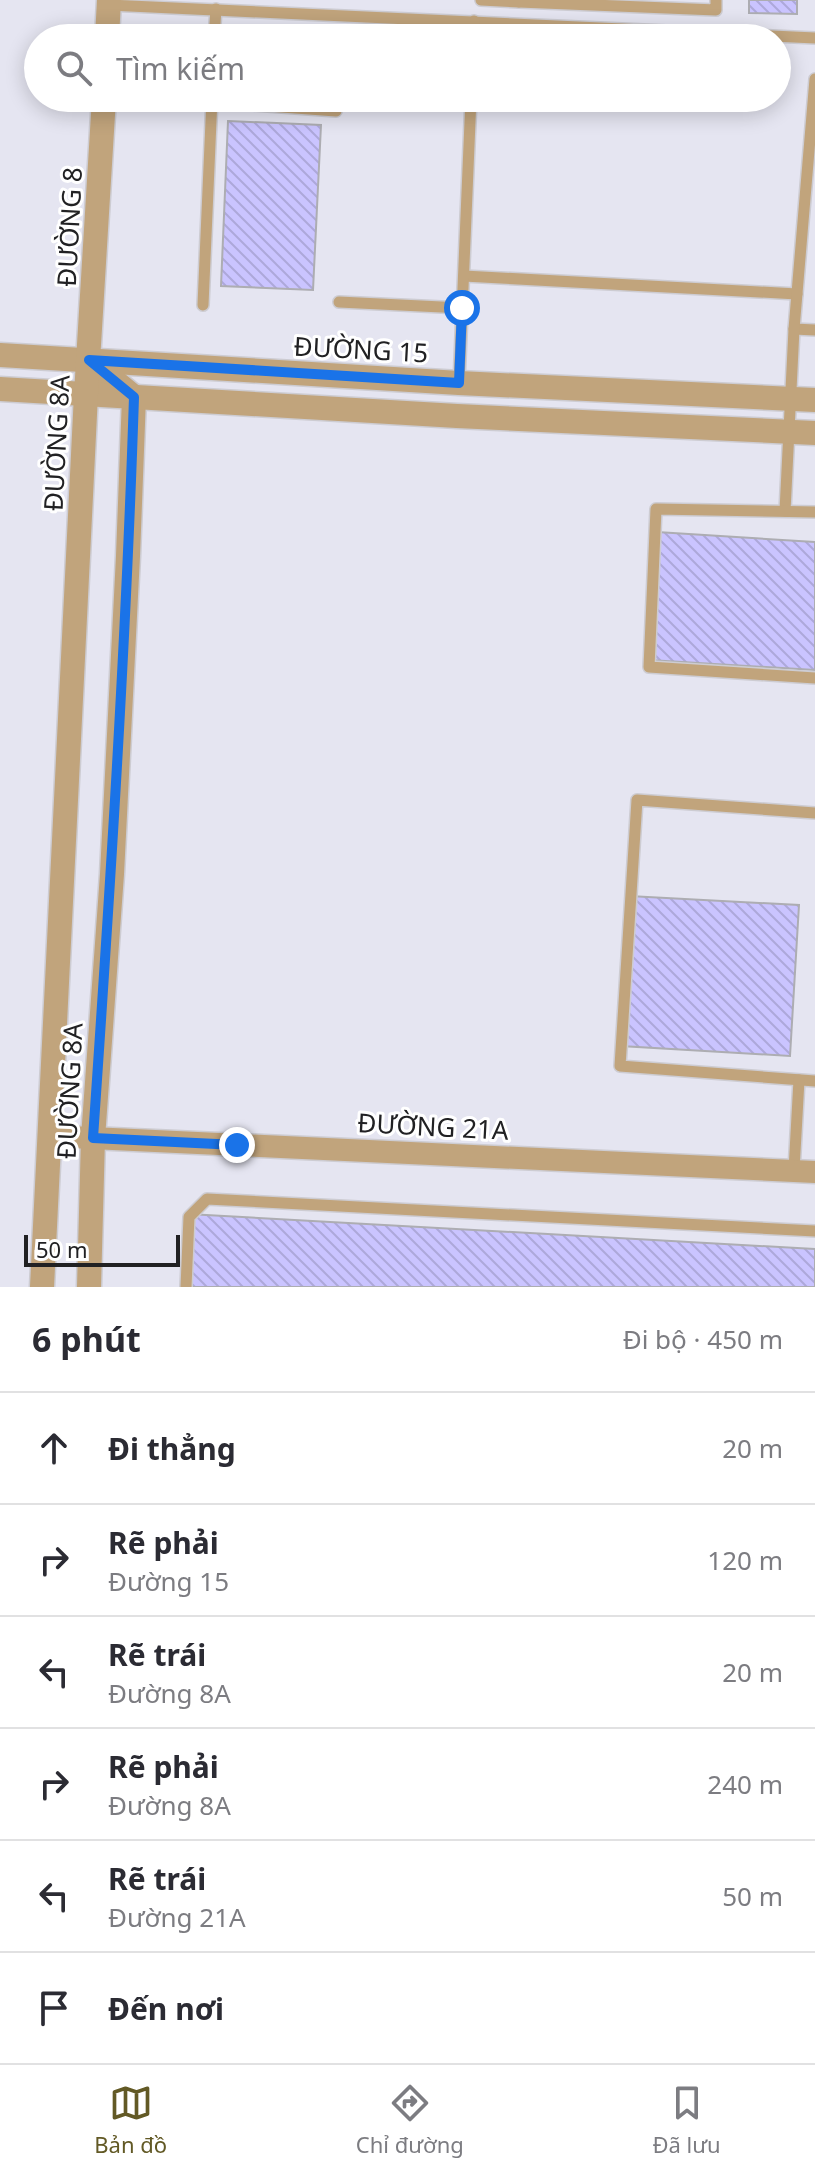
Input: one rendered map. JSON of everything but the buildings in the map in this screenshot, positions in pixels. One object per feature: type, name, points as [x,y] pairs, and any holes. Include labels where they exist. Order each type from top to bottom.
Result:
[{"type":"street","points":[[108,24],[109,2]]},
{"type":"street","name":"ĐƯỜNG 8","points":[[89,360],[103,112]]},
{"type":"street","name":"ĐƯỜNG 15","points":[[0,355],[803,400]]},
{"type":"street","name":"ĐƯỜNG 8A","points":[[42,1287],[89,360]]},
{"type":"street","name":"ĐƯỜNG 8A","points":[[89,360],[134,397],[112,874],[93,1138],[89,1287]]},
{"type":"street","points":[[0,389],[815,433]]},
{"type":"street","name":"ĐƯỜNG 21A","points":[[49,1136],[804,1171]]},
{"type":"lane","points":[[481,0],[716,10],[716,0]]},
{"type":"lane","points":[[109,2],[534,24]]},
{"type":"lane","points":[[215,24],[216,9]]},
{"type":"lane","points":[[791,37],[815,38]]},
{"type":"lane","points":[[785,511],[790,431],[803,400],[794,329],[815,79]]},
{"type":"lane","points":[[203,305],[211,112]]},
{"type":"lane","points":[[459,383],[470,112]]},
{"type":"lane","points":[[464,276],[797,294]]},
{"type":"lane","points":[[339,302],[462,308]]},
{"type":"lane","points":[[794,329],[815,330]]},
{"type":"lane","points":[[815,512],[656,509],[649,667],[815,678]]},
{"type":"lane","points":[[815,813],[637,800],[620,1066],[815,1081]]},
{"type":"lane","points":[[799,1080],[804,1171]]},
{"type":"lane","points":[[186,1287],[189,1217],[207,1199],[815,1231]]},
{"type":"shaded area","points":[[0,0],[815,0],[815,1287],[0,1287]]},
{"type":"route","points":[[237,1145],[93,1138],[112,874],[134,397],[89,360],[459,383],[462,308]]}]
